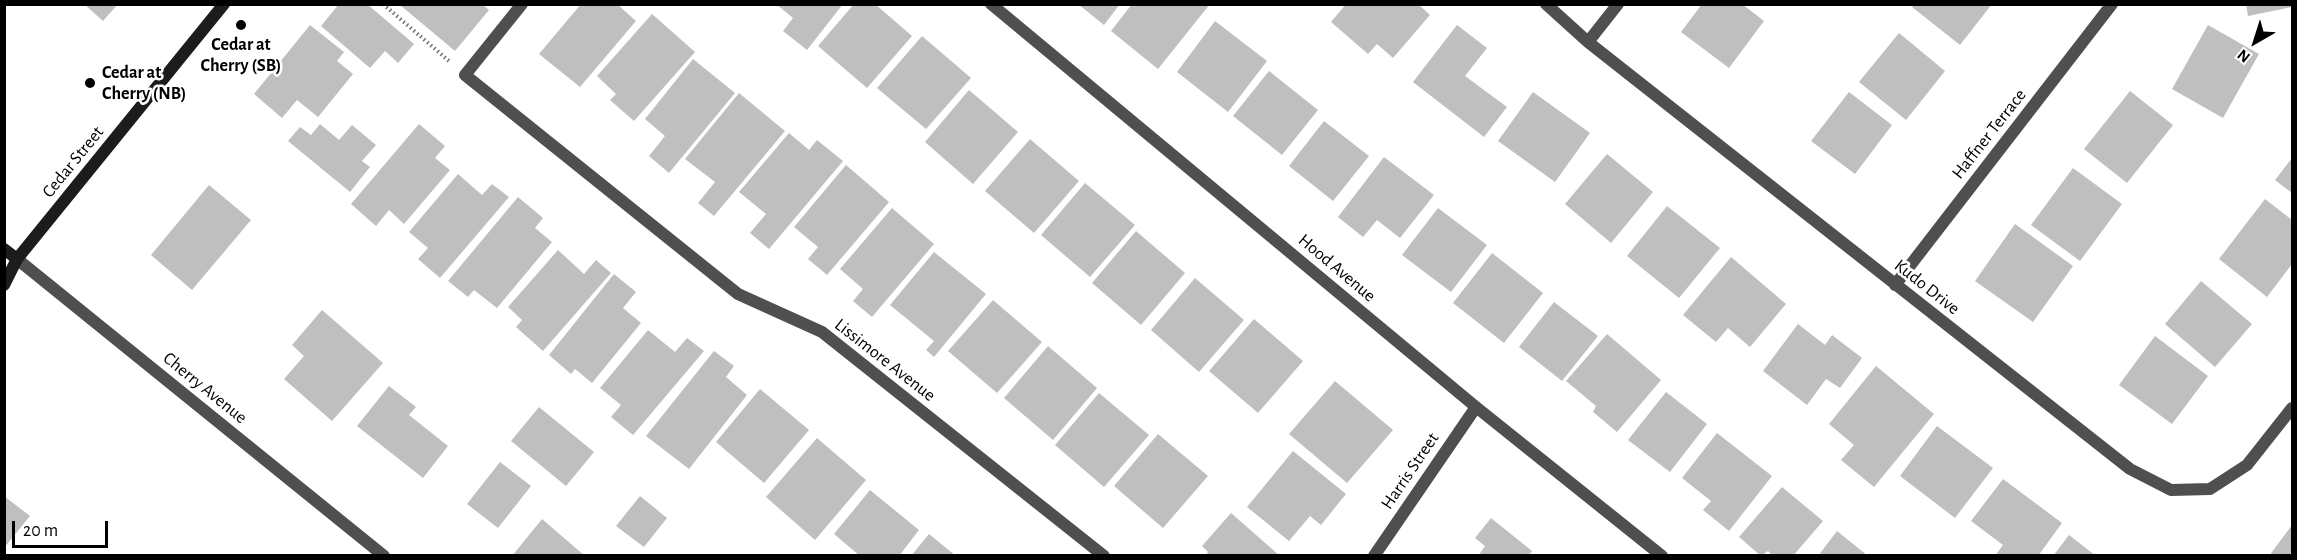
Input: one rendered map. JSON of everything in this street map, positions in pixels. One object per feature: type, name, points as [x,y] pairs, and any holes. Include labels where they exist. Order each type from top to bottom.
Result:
[{"type":"main road","name":"Cedar Street","points":[[4,285],[17,259],[224,4]]},
{"type":"main road","name":"Cherry Avenue","points":[[4,249],[17,259]]},
{"type":"main road","name":"Cedar Street","points":[[4,266],[17,259]]},
{"type":"street","points":[[465,75],[522,4]]},
{"type":"street","name":"Hood Avenue","points":[[991,4],[1476,407],[1662,555]]},
{"type":"street","name":"Kudo Drive","points":[[1546,4],[1588,42],[2130,469],[2171,490],[2210,489],[2247,465],[2292,408]]},
{"type":"street","points":[[1588,42],[1618,4]]},
{"type":"street","name":"Haffner Terrace","points":[[1895,285],[2112,4]]},
{"type":"street","name":"Lissimore Avenue","points":[[465,75],[738,294],[822,332],[1104,555]]},
{"type":"street","name":"Cherry Avenue","points":[[17,259],[384,555]]},
{"type":"street","name":"Harris Street","points":[[1374,555],[1476,407]]},
{"type":"path","points":[[383,4],[465,75]]},
{"type":"building","points":[[84,4],[118,4],[103,21]]},
{"type":"building","points":[[339,4],[367,4],[414,44],[398,63],[385,51],[370,68],[321,26]]},
{"type":"building","points":[[581,4],[617,4],[636,21],[580,87],[539,54]]},
{"type":"building","points":[[776,4],[843,4],[807,50],[783,31],[793,18]]},
{"type":"building","points":[[854,4],[875,4],[912,36],[867,88],[818,46]]},
{"type":"building","points":[[1078,4],[1120,4],[1104,25]]},
{"type":"building","points":[[1132,4],[1210,4],[1158,69],[1111,31]]},
{"type":"building","points":[[1346,4],[1418,4],[1430,15],[1393,58],[1377,44],[1368,54],[1331,22]]},
{"type":"building","points":[[1702,4],[1742,4],[1764,21],[1729,68],[1681,32]]},
{"type":"building","points":[[1915,4],[1992,4],[1960,45],[1912,7]]},
{"type":"building","points":[[2246,4],[2292,4],[2292,7],[2248,16]]},
{"type":"building","points":[[400,5],[483,5],[489,10],[455,51]]},
{"type":"building","points":[[652,14],[695,52],[634,121],[610,100],[616,94],[597,76]]},
{"type":"building","points":[[1215,21],[1267,61],[1228,112],[1177,72]]},
{"type":"building","points":[[310,25],[344,52],[337,61],[353,74],[318,117],[297,100],[282,118],[254,94]]},
{"type":"building","points":[[1457,25],[1487,48],[1465,76],[1507,107],[1484,137],[1413,82]]},
{"type":"building","points":[[2208,25],[2259,54],[2223,118],[2172,89]]},
{"type":"building","points":[[1899,33],[1945,71],[1906,120],[1859,82]]},
{"type":"building","points":[[922,36],[971,78],[926,129],[877,88]]},
{"type":"building","points":[[693,59],[735,93],[669,173],[649,156],[665,136],[645,119]]},
{"type":"building","points":[[1269,71],[1318,110],[1282,155],[1233,116]]},
{"type":"building","points":[[969,90],[1018,132],[973,184],[925,142]]},
{"type":"building","points":[[2130,91],[2173,125],[2127,183],[2084,149]]},
{"type":"building","points":[[1533,92],[1590,133],[1555,182],[1498,141]]},
{"type":"building","points":[[1849,92],[1892,125],[1855,174],[1811,141]]},
{"type":"building","points":[[739,93],[785,131],[714,216],[698,203],[715,182],[685,159]]},
{"type":"building","points":[[1324,121],[1369,156],[1333,201],[1289,166]]},
{"type":"building","points":[[320,124],[339,140],[352,125],[376,145],[362,161],[370,167],[350,192],[288,141],[300,127],[311,135]]},
{"type":"building","points":[[419,124],[445,146],[435,158],[450,170],[404,224],[389,210],[376,226],[351,204]]},
{"type":"building","points":[[789,133],[809,150],[817,140],[843,161],[769,249],[750,233],[766,214],[739,192]]},
{"type":"building","points":[[1030,139],[1079,181],[1034,233],[985,191]]},
{"type":"building","points":[[1607,154],[1653,192],[1611,243],[1565,204]]},
{"type":"building","points":[[1384,157],[1434,195],[1400,238],[1377,220],[1363,237],[1338,217]]},
{"type":"building","points":[[2292,158],[2292,193],[2275,180]]},
{"type":"building","points":[[846,165],[889,202],[827,275],[808,259],[818,247],[794,227]]},
{"type":"building","points":[[2073,168],[2122,204],[2080,261],[2031,225]]},
{"type":"building","points":[[458,174],[482,195],[492,184],[509,197],[440,278],[418,259],[428,248],[409,232]]},
{"type":"building","points":[[1085,183],[1135,225],[1090,277],[1041,235]]},
{"type":"building","points":[[209,185],[251,220],[192,290],[151,255]]},
{"type":"building","points":[[518,197],[543,218],[535,228],[552,242],[497,308],[474,290],[468,297],[448,281]]},
{"type":"building","points":[[2265,199],[2292,220],[2292,264],[2267,297],[2219,259]]},
{"type":"building","points":[[1667,206],[1720,248],[1679,298],[1627,256]]},
{"type":"building","points":[[892,208],[934,244],[872,317],[853,301],[863,289],[840,269]]},
{"type":"building","points":[[1438,208],[1487,245],[1451,292],[1402,255]]},
{"type":"building","points":[[2015,224],[2073,266],[2033,322],[1975,281]]},
{"type":"building","points":[[1136,231],[1185,273],[1141,325],[1092,283]]},
{"type":"building","points":[[558,250],[584,274],[596,260],[611,273],[543,351],[516,327],[522,320],[508,307]]},
{"type":"building","points":[[934,252],[986,294],[934,357],[926,350],[934,341],[890,305]]},
{"type":"building","points":[[1492,253],[1543,293],[1504,343],[1453,303]]},
{"type":"building","points":[[1731,257],[1786,304],[1750,347],[1728,328],[1716,342],[1683,315]]},
{"type":"building","points":[[614,274],[636,292],[623,308],[641,323],[592,383],[575,369],[571,374],[549,355]]},
{"type":"building","points":[[1195,278],[1244,320],[1199,372],[1151,330]]},
{"type":"building","points":[[2201,281],[2252,324],[2215,367],[2165,324]]},
{"type":"building","points":[[993,300],[1042,342],[997,393],[948,351]]},
{"type":"building","points":[[1554,302],[1598,336],[1562,381],[1519,347]]},
{"type":"building","points":[[322,310],[383,363],[332,421],[284,379],[304,356],[292,345]]},
{"type":"building","points":[[1254,319],[1303,361],[1258,413],[1209,371]]},
{"type":"building","points":[[1798,324],[1825,345],[1832,335],[1862,358],[1840,388],[1826,379],[1807,405],[1763,371]]},
{"type":"building","points":[[648,330],[675,352],[687,338],[704,351],[633,435],[611,417],[621,405],[600,388]]},
{"type":"building","points":[[1607,334],[1661,380],[1617,432],[1593,412],[1596,406],[1566,381]]},
{"type":"building","points":[[2155,336],[2208,376],[2172,424],[2119,385]]},
{"type":"building","points":[[1048,346],[1097,388],[1053,440],[1004,398]]},
{"type":"building","points":[[714,351],[734,366],[726,377],[747,395],[689,469],[646,436]]},
{"type":"building","points":[[1876,366],[1934,414],[1874,487],[1841,460],[1854,445],[1829,424]]},
{"type":"building","points":[[1335,381],[1393,430],[1347,483],[1289,434]]},
{"type":"building","points":[[389,386],[416,407],[409,415],[448,446],[423,478],[357,426]]},
{"type":"building","points":[[760,389],[809,430],[764,483],[716,442]]},
{"type":"building","points":[[1666,392],[1707,424],[1670,472],[1628,440]]},
{"type":"building","points":[[1099,393],[1149,435],[1104,487],[1055,445]]},
{"type":"building","points":[[539,407],[594,452],[566,486],[511,441]]},
{"type":"building","points":[[1937,426],[1993,468],[1955,518],[1900,476]]},
{"type":"building","points":[[1717,433],[1772,476],[1729,531],[1703,510],[1711,501],[1682,478]]},
{"type":"building","points":[[1158,434],[1208,476],[1163,528],[1114,486]]},
{"type":"building","points":[[817,438],[866,480],[815,540],[766,497]]},
{"type":"building","points":[[1293,451],[1346,494],[1321,525],[1310,516],[1289,541],[1247,507]]},
{"type":"building","points":[[500,462],[531,486],[498,528],[467,504]]},
{"type":"building","points":[[2003,479],[2062,523],[2038,556],[1995,556],[2003,545],[1971,521]]},
{"type":"building","points":[[1782,487],[1823,521],[1793,556],[1773,556],[1768,551],[1761,556],[1739,537]]},
{"type":"building","points":[[870,490],[919,530],[899,556],[860,556],[834,534]]},
{"type":"building","points":[[4,496],[30,516],[4,548]]},
{"type":"building","points":[[640,496],[667,518],[644,547],[616,526]]},
{"type":"building","points":[[1231,513],[1280,556],[1205,556],[1208,552],[1202,546]]},
{"type":"building","points":[[1491,518],[1532,551],[1528,556],[1478,556],[1485,546],[1475,538]]},
{"type":"building","points":[[542,519],[585,556],[512,556]]},
{"type":"building","points":[[2292,525],[2292,556],[2269,556]]},
{"type":"building","points":[[1837,531],[1868,556],[1818,556]]},
{"type":"building","points":[[929,534],[956,556],[911,556]]},
{"type":"building","points":[[2069,535],[2096,556],[2053,556]]},
{"type":"place","name":"Cedar at Cherry (SB)","points":[[241,25]]},
{"type":"place","name":"Cedar at Cherry (NB)","points":[[90,83]]}]
